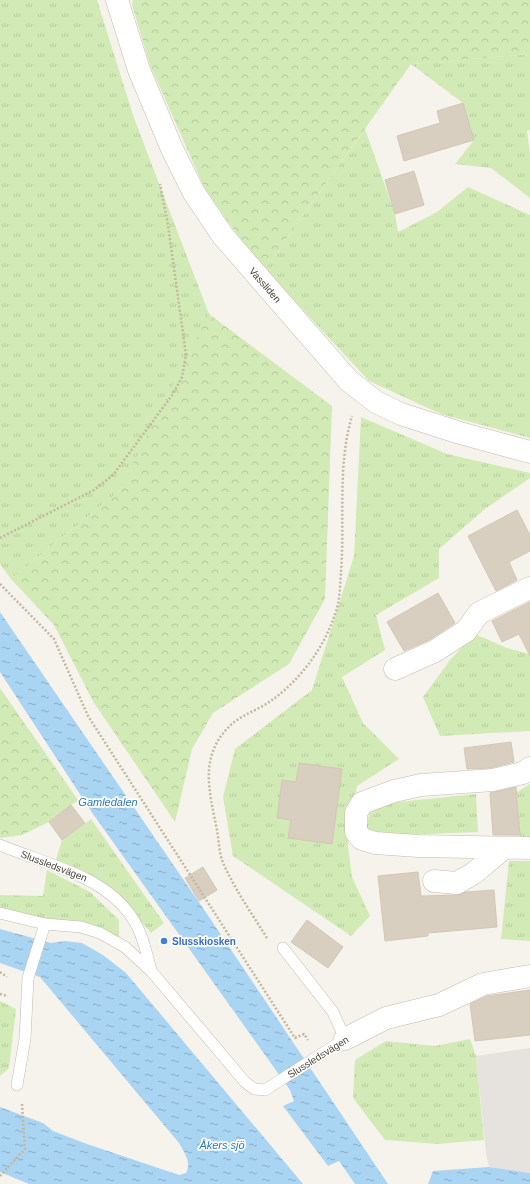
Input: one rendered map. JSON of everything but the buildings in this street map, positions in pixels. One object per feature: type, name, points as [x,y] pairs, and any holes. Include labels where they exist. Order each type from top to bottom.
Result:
[{"type":"street","name":"Vassliden","points":[[117,0],[139,70],[172,149],[194,193],[223,236],[325,355],[363,394],[394,411],[429,424],[530,452]]},
{"type":"street","points":[[395,669],[435,651],[466,631],[479,614],[530,588]]},
{"type":"street","points":[[530,768],[523,773],[493,780],[421,785],[394,791],[362,803],[356,813],[356,832],[362,839],[375,843],[530,848]]},
{"type":"street","points":[[434,882],[457,883],[474,873],[504,848]]},
{"type":"street","name":"Slussledsvägen","points":[[345,1039],[386,1018],[439,1005],[483,984],[530,976]]},
{"type":"lane","name":"Slussledsvägen","points":[[0,845],[89,879],[118,901],[137,926],[152,972]]},
{"type":"lane","name":"Slussledsvägen","points":[[0,913],[45,924],[81,927],[100,933],[124,947],[152,972],[245,1082],[254,1089],[265,1090],[345,1039]]},
{"type":"lane","points":[[17,1085],[25,1039],[28,978],[45,924]]},
{"type":"lane","points":[[283,948],[333,1012],[345,1039]]},
{"type":"path","points":[[0,538],[94,490],[113,475],[173,394],[182,377],[186,355],[168,225],[158,173],[172,149]]},
{"type":"path","points":[[268,940],[240,896],[223,863],[210,795],[208,765],[212,750],[219,739],[234,723],[272,700],[309,665],[334,617],[338,600],[344,538],[344,463],[352,417],[363,394]]},
{"type":"path","points":[[0,584],[54,639],[88,716],[295,1038]]},
{"type":"path","points":[[0,1176],[25,1149],[23,1108]]},
{"type":"shaded area","points":[[530,1048],[530,1173],[489,1167],[486,1153],[476,1056]]},
{"type":"green space","points":[[0,0],[97,0],[134,118],[209,314],[199,397],[119,491],[11,579],[0,564]]},
{"type":"green space","points":[[133,0],[530,0],[530,54],[411,64],[265,269],[233,229],[204,187],[150,65],[132,5]]},
{"type":"green space","points":[[530,54],[530,130],[527,131],[530,154],[530,198],[491,168],[455,164],[474,140],[463,103],[411,64]]},
{"type":"green space","points":[[365,129],[395,214],[398,232],[437,212],[468,187],[530,215],[530,438],[441,414],[369,381],[265,269]]},
{"type":"green space","points":[[209,314],[332,406],[325,599],[289,664],[213,713],[192,749],[175,822],[94,703],[54,625],[11,579],[119,491]]},
{"type":"green space","points":[[361,417],[447,454],[530,473],[530,478],[485,509],[439,549],[439,578],[376,615],[385,650],[342,677],[363,723],[399,759],[357,786],[348,846],[352,877],[370,916],[351,936],[233,856],[223,797],[235,749],[312,690],[354,556]]},
{"type":"green space","points":[[475,634],[507,648],[530,654],[530,731],[440,736],[423,697],[450,660]]},
{"type":"green space","points":[[0,688],[78,800],[49,822],[22,835],[0,838]]},
{"type":"green space","points":[[530,784],[530,838],[520,837],[517,792]]},
{"type":"green space","points":[[476,794],[478,832],[377,836],[366,831],[370,810],[389,803]]},
{"type":"green space","points":[[91,819],[164,923],[151,933],[119,896],[90,875],[55,863],[62,840]]},
{"type":"green space","points":[[509,861],[530,861],[530,941],[501,939]]},
{"type":"green space","points":[[47,870],[90,892],[119,920],[119,938],[101,927],[44,919],[0,907],[0,895],[43,896]]},
{"type":"green space","points":[[0,1001],[16,1009],[9,1068],[0,1076]]},
{"type":"green space","points":[[470,1039],[476,1056],[484,1140],[438,1144],[385,1140],[353,1098],[355,1060],[386,1041],[435,1046]]},
{"type":"water","name":"Gamledalen","points":[[0,612],[207,914],[388,1184],[355,1184],[339,1161],[328,1166],[283,1106],[294,1101],[290,1090],[93,814],[0,672]]},
{"type":"water","name":"Åkers sjö","points":[[0,929],[51,943],[65,941],[82,943],[103,955],[126,973],[303,1184],[29,1184],[0,1172],[0,1107],[43,1123],[53,1131],[84,1143],[179,1175],[186,1173],[188,1169],[188,1161],[179,1143],[40,977],[0,963]]},
{"type":"water","points":[[489,1167],[530,1173],[530,1184],[428,1184],[433,1171]]},
{"type":"place","name":"Slusskiosken","points":[[164,941]]}]
